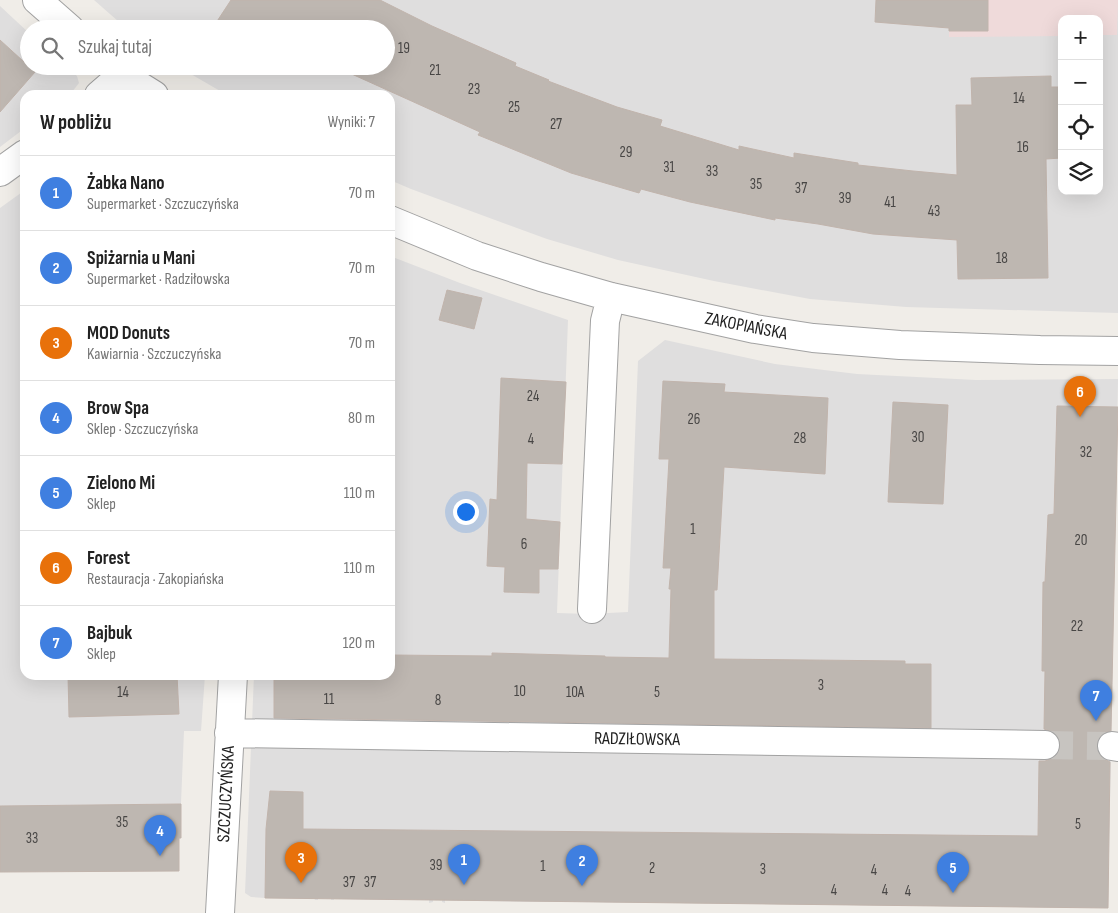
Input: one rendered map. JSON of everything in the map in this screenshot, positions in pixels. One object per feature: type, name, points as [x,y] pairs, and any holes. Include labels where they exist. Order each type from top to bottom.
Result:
[{"type":"street","points":[[37,0],[60,20]]},
{"type":"street","points":[[103,90],[113,75]]},
{"type":"street","points":[[124,75],[147,90]]},
{"type":"street","points":[[0,172],[20,158]]},
{"type":"street","name":"ZAKOPIAŃSKA","points":[[395,222],[477,256],[541,277],[611,297],[755,329],[813,338],[900,345],[1040,350],[1118,350]]},
{"type":"street","points":[[592,609],[605,321],[611,297]]},
{"type":"street","name":"SZCZUCZYŃSKA","points":[[220,913],[233,680]]},
{"type":"street","name":"RADZIŁOWSKA","points":[[229,733],[1046,745]]},
{"type":"shaded area","points":[[94,0],[1118,0],[1118,313],[906,307],[810,299],[618,260],[547,239],[395,182],[395,90],[218,90],[193,75],[395,75],[395,20],[117,20]]},
{"type":"shaded area","points":[[949,0],[1118,0],[1117,35],[1103,35],[1103,15],[1058,15],[1058,36],[949,37]]},
{"type":"shaded area","points":[[0,6],[20,25],[20,75],[76,75],[79,83],[74,90],[20,90],[20,132],[0,147]]},
{"type":"shaded area","points":[[20,194],[20,680],[205,680],[201,731],[184,731],[179,868],[0,872],[0,208]]},
{"type":"shaded area","points":[[395,258],[460,283],[568,320],[557,613],[628,612],[638,361],[665,340],[775,364],[857,374],[976,380],[1118,379],[1108,908],[445,900],[445,903],[442,900],[433,900],[433,902],[429,903],[429,900],[331,900],[331,897],[318,897],[318,900],[314,898],[265,898],[251,897],[245,893],[254,680],[395,680]]},
{"type":"building","points":[[231,0],[380,0],[432,26],[516,63],[515,66],[548,81],[617,107],[662,120],[660,126],[739,150],[739,146],[794,158],[794,153],[858,163],[858,165],[957,175],[956,105],[972,105],[971,78],[1051,76],[1051,87],[1058,87],[1058,158],[1046,159],[1048,278],[958,279],[957,240],[873,234],[818,224],[775,218],[775,220],[690,202],[641,189],[639,193],[571,173],[478,135],[480,132],[395,94],[395,90],[387,90],[354,75],[395,75],[395,20],[218,20]]},
{"type":"building","points":[[876,0],[988,0],[988,31],[949,31],[949,28],[875,22]]},
{"type":"building","points":[[0,40],[20,58],[20,75],[32,75],[0,112]]},
{"type":"building","points":[[447,290],[482,298],[474,329],[439,320]]},
{"type":"building","points":[[501,378],[566,382],[562,464],[527,463],[526,519],[560,522],[558,569],[539,569],[539,593],[504,592],[505,567],[487,566],[490,499],[497,500]]},
{"type":"building","points":[[663,381],[725,384],[724,392],[828,398],[825,474],[724,467],[717,590],[714,590],[714,659],[905,661],[905,664],[931,664],[931,728],[274,718],[274,680],[395,680],[395,655],[492,656],[492,653],[669,658],[671,589],[669,589],[671,568],[663,568],[669,459],[659,459]]},
{"type":"building","points":[[893,402],[948,405],[943,504],[888,502]]},
{"type":"building","points":[[1057,406],[1118,407],[1111,731],[1100,736],[1097,744],[1098,752],[1102,758],[1110,762],[1108,908],[265,898],[266,829],[270,791],[303,792],[303,829],[1038,836],[1039,761],[1053,758],[1061,746],[1059,738],[1053,732],[1044,729],[1045,671],[1042,671],[1043,582],[1045,582],[1048,515],[1054,514]]},
{"type":"building","points":[[68,680],[177,680],[179,714],[69,717]]},
{"type":"building","points":[[181,804],[179,871],[0,872],[0,806]]},
{"type":"tunnel","points":[[1045,745],[1112,746]]},
{"type":"place","name":"Forest","points":[[1080,417]]},
{"type":"place","name":"Bajbuk","points":[[1096,721]]},
{"type":"place","name":"Brow Spa","points":[[160,856]]},
{"type":"place","name":"MOD Donuts","points":[[301,883]]},
{"type":"place","name":"Żabka Nano","points":[[464,885]]},
{"type":"place","name":"Spiżarnia u Mani","points":[[582,886]]},
{"type":"place","name":"Zielono Mi","points":[[953,893]]}]
